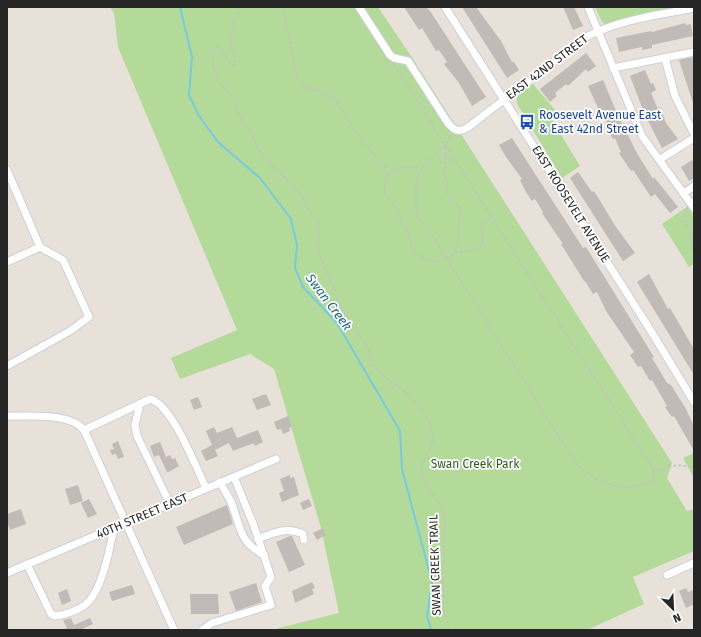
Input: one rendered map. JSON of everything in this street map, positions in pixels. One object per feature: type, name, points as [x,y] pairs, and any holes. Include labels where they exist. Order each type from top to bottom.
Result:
[{"type":"street","points":[[359,7],[390,55],[398,59],[408,61],[454,130]]},
{"type":"street","name":"EAST ROOSEVELT AVENUE","points":[[445,7],[651,331],[694,402]]},
{"type":"street","points":[[588,7],[642,136],[694,208]]},
{"type":"street","name":"EAST 42ND STREET","points":[[454,130],[459,131],[467,128],[586,37],[598,31],[631,20],[694,8]]},
{"type":"street","points":[[613,68],[694,52]]},
{"type":"street","points":[[665,58],[675,96],[694,134]]},
{"type":"street","points":[[658,160],[694,138]]},
{"type":"street","points":[[7,170],[40,247],[63,260],[89,318],[70,331],[7,366]]},
{"type":"street","points":[[684,193],[694,186]]},
{"type":"street","points":[[7,262],[40,247]]},
{"type":"street","points":[[84,430],[150,399],[155,400],[171,416],[206,488]]},
{"type":"street","points":[[140,404],[135,425],[137,436],[170,504]]},
{"type":"street","points":[[7,416],[53,417],[74,422],[84,430],[174,630]]},
{"type":"street","name":"40TH STREET EAST","points":[[7,573],[276,459]]},
{"type":"street","points":[[202,630],[212,623],[271,604],[265,586],[271,577],[264,554],[234,477]]},
{"type":"street","points":[[220,482],[231,503],[241,534],[253,549],[264,554]]},
{"type":"street","points":[[27,564],[51,614],[55,616],[75,610],[85,605],[92,596],[107,562],[114,527]]},
{"type":"street","points":[[258,539],[285,529],[294,530],[303,534],[304,540]]},
{"type":"street","points":[[667,575],[694,563]]},
{"type":"path","name":"SWAN CREEK TRAIL","points":[[238,7],[239,10],[231,33],[232,50],[236,60],[235,65],[230,64],[222,50],[218,47],[213,52],[213,68],[219,81],[234,100],[242,121],[250,129],[258,149],[301,195],[308,209],[320,222],[318,242],[320,256],[341,308],[367,345],[372,363],[386,378],[404,391],[420,407],[429,420],[433,440],[421,468],[423,480],[441,506],[445,518],[443,592],[444,612],[449,630]]},
{"type":"path","points":[[282,7],[297,76],[303,86],[334,98],[362,140],[387,170],[387,176],[384,183],[385,194],[398,210],[402,223],[408,231],[412,250],[421,258],[437,261],[447,258],[455,252],[466,251],[479,247],[482,243],[481,227],[493,216]]},
{"type":"path","points":[[390,55],[394,64],[446,144],[493,216],[654,471],[654,480],[645,484],[631,487],[600,482],[586,474],[574,462],[416,211],[416,184],[423,168],[430,158],[446,144],[454,130]]},
{"type":"path","points":[[446,144],[444,174],[447,180],[447,192],[460,208],[457,248],[455,252]]},
{"type":"path","points":[[441,163],[440,157],[445,156],[451,158],[449,164]]},
{"type":"path","points":[[387,176],[404,167],[423,168]]},
{"type":"path","points":[[694,208],[685,213],[683,218],[690,232],[691,246],[694,252]]},
{"type":"path","points":[[654,471],[677,465],[694,467]]},
{"type":"green space","name":"Swan Creek Park","points":[[110,7],[378,7],[672,463],[667,478],[687,511],[694,509],[694,551],[633,577],[644,604],[587,630],[271,630],[339,613],[321,528],[274,369],[250,354],[180,379],[171,358],[237,330],[118,47],[114,13]]},
{"type":"green space","points":[[595,7],[687,7],[606,25],[602,22]]},
{"type":"green space","points":[[533,84],[555,110],[552,120],[580,166],[562,178],[517,104],[519,94]]},
{"type":"green space","points":[[688,206],[694,216],[694,264],[689,267],[662,224]]},
{"type":"green space","points":[[694,453],[694,478],[683,458]]},
{"type":"building","points":[[404,7],[426,7],[430,11],[486,97],[472,106],[459,83],[444,64],[447,62],[439,50],[436,51],[422,28],[419,30]]},
{"type":"building","points":[[462,7],[476,7],[501,41],[512,62],[514,62],[519,70],[507,78]]},
{"type":"building","points":[[563,7],[574,7],[583,26],[573,30]]},
{"type":"building","points":[[685,23],[686,25],[691,24],[693,36],[652,45],[652,48],[642,50],[642,47],[619,52],[616,38],[652,32]]},
{"type":"building","points":[[586,53],[596,66],[588,72],[586,69],[568,86],[566,84],[555,93],[557,96],[550,102],[540,89]]},
{"type":"building","points":[[692,57],[694,63],[693,103],[679,60]]},
{"type":"building","points":[[645,70],[651,84],[653,83],[656,90],[651,93],[658,109],[660,107],[666,123],[678,139],[662,148],[645,115],[630,76]]},
{"type":"building","points":[[603,80],[619,118],[638,155],[653,179],[654,177],[678,207],[670,213],[655,194],[651,197],[633,170],[631,171],[619,153],[621,152],[615,138],[613,139],[608,130],[610,129],[604,116],[601,117],[588,86]]},
{"type":"building","points":[[512,138],[583,248],[586,247],[654,357],[652,358],[667,383],[671,385],[686,409],[694,426],[694,451],[674,416],[672,417],[665,407],[667,406],[652,380],[650,381],[641,366],[638,367],[630,355],[634,352],[606,311],[597,292],[593,294],[561,244],[563,244],[542,213],[543,212],[535,199],[532,201],[526,192],[520,180],[522,179],[499,145]]},
{"type":"building","points":[[692,160],[694,164],[694,178],[689,181],[681,167]]},
{"type":"building","points":[[578,172],[592,192],[594,191],[616,227],[635,253],[623,261],[570,178]]},
{"type":"building","points":[[649,274],[668,309],[670,308],[694,349],[694,375],[637,282]]},
{"type":"building","points":[[266,394],[271,405],[257,410],[252,399]]},
{"type":"building","points":[[198,397],[202,407],[194,410],[190,400]]},
{"type":"building","points":[[288,416],[292,427],[289,428],[290,431],[283,434],[281,429],[277,430],[274,422]]},
{"type":"building","points":[[214,427],[217,433],[232,427],[237,438],[258,430],[263,442],[255,446],[254,443],[233,451],[229,443],[215,450],[218,456],[206,461],[201,451],[212,445],[206,431]]},
{"type":"building","points":[[118,441],[124,457],[118,459],[116,454],[112,455],[110,450],[114,449],[112,444]]},
{"type":"building","points":[[160,442],[166,457],[170,455],[172,459],[175,458],[179,466],[169,472],[167,472],[159,455],[154,457],[150,446]]},
{"type":"building","points":[[290,475],[290,478],[294,477],[299,495],[282,502],[279,493],[284,491],[280,479]]},
{"type":"building","points":[[78,485],[83,501],[70,505],[65,489]]},
{"type":"building","points":[[89,499],[97,514],[88,518],[81,503]]},
{"type":"building","points":[[309,499],[312,506],[303,510],[300,503]]},
{"type":"building","points":[[227,505],[233,524],[184,545],[176,527]]},
{"type":"building","points":[[21,509],[26,524],[10,530],[7,522],[7,514]]},
{"type":"building","points":[[323,528],[326,535],[317,540],[313,533]]},
{"type":"building","points":[[292,536],[305,565],[289,572],[276,542]]},
{"type":"building","points":[[312,582],[315,588],[312,589],[314,594],[295,603],[292,591]]},
{"type":"building","points":[[256,583],[262,602],[236,611],[229,592]]},
{"type":"building","points":[[132,585],[135,594],[112,601],[109,592]]},
{"type":"building","points":[[686,588],[688,592],[693,590],[694,604],[686,608],[679,591]]},
{"type":"building","points":[[67,589],[71,601],[62,605],[58,593]]},
{"type":"building","points":[[190,594],[218,594],[219,614],[191,614]]},
{"type":"building","points":[[71,618],[74,625],[90,618],[93,624],[80,630],[62,630],[67,628],[63,620]]},
{"type":"waterway","name":"Swan Creek","points":[[180,7],[192,57],[189,95],[199,116],[218,142],[260,178],[291,219],[297,245],[295,268],[303,287],[337,323],[400,431],[402,469],[432,582],[427,616],[431,630]]},
{"type":"place","name":"Roosevelt Avenue East & East 42nd Street","points":[[527,122]]}]
